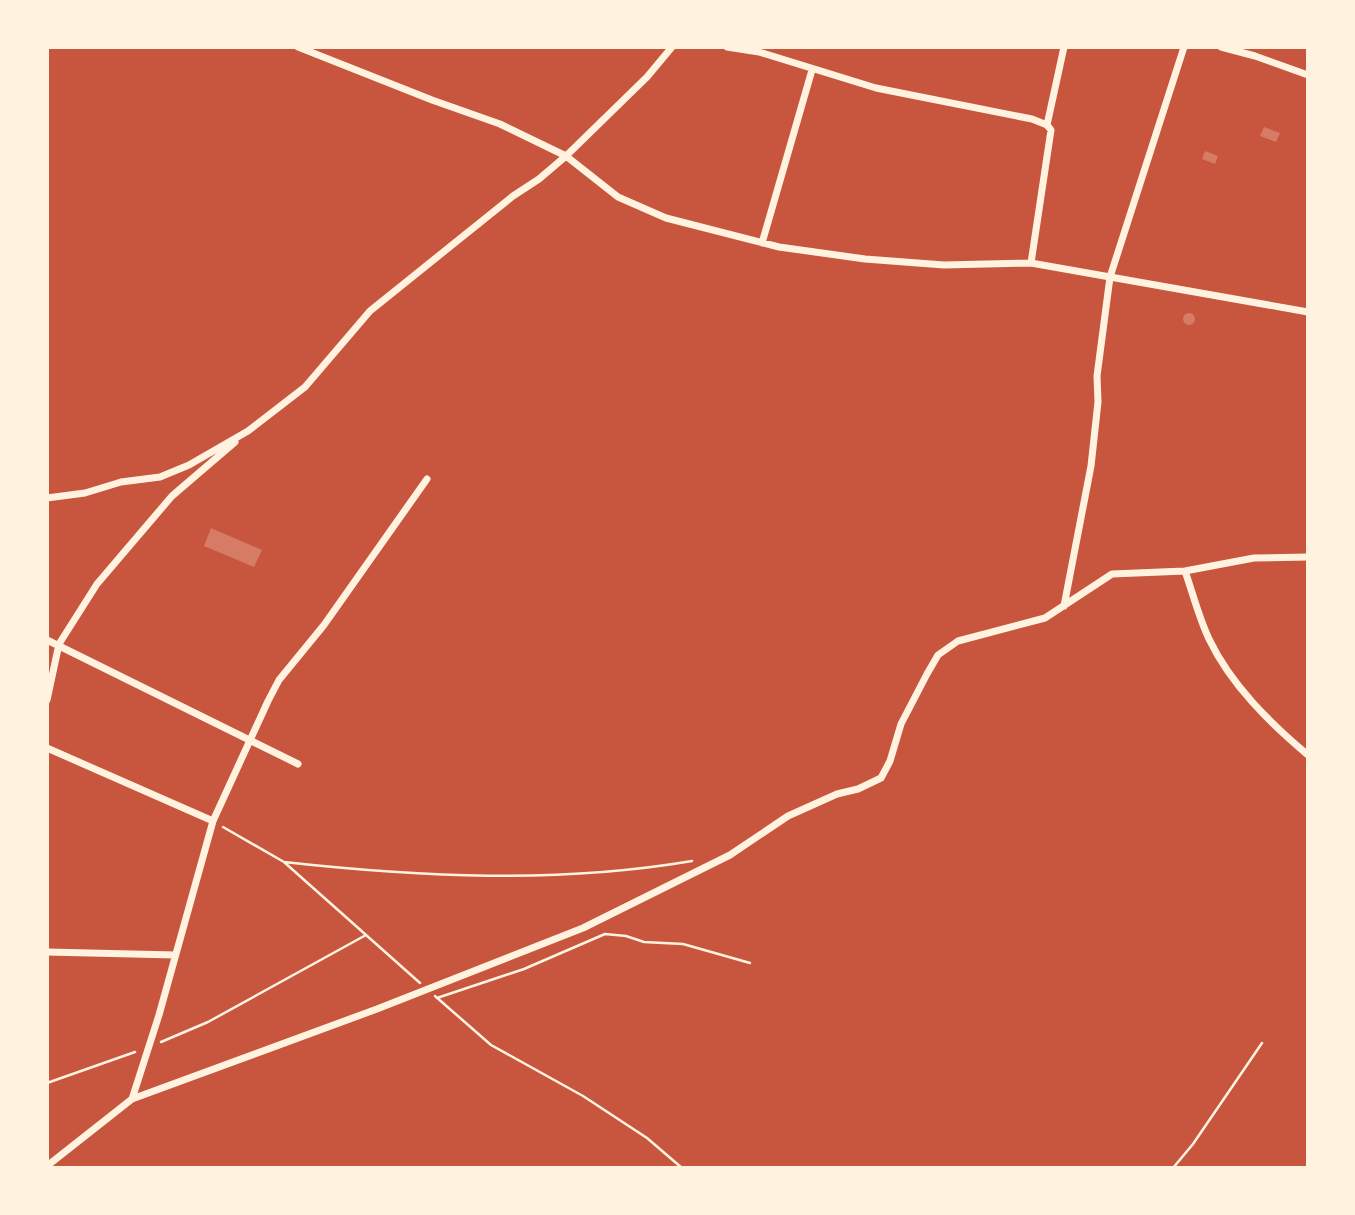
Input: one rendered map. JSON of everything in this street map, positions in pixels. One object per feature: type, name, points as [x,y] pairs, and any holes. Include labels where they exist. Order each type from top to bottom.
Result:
[{"type":"street","points":[[298,47],[419,96],[500,124],[566,156],[618,197],[666,218],[762,243],[864,259],[944,265],[1031,263],[1308,312]]},
{"type":"street","points":[[47,700],[59,644],[97,584],[172,496],[248,430],[305,387],[370,311],[566,156],[647,77],[672,47]]},
{"type":"street","points":[[727,47],[759,52],[876,88],[1032,119],[1047,125],[1051,130],[1031,263]]},
{"type":"street","points":[[1047,125],[1064,47]]},
{"type":"street","points":[[1064,606],[1091,466],[1098,402],[1097,376],[1110,277],[1184,47]]},
{"type":"street","points":[[1221,47],[1308,75]]},
{"type":"street","points":[[762,243],[812,70]]},
{"type":"street","points":[[47,498],[85,493],[121,482],[160,477],[189,465],[248,430]]},
{"type":"street","points":[[132,1099],[213,821],[250,739],[279,680],[324,625],[427,479]]},
{"type":"street","points":[[47,1166],[132,1099],[583,928],[730,855],[788,816],[881,778],[890,761],[901,724],[939,655],[958,641],[1045,618],[1112,574],[1185,572],[1254,558],[1308,557]]},
{"type":"street","points":[[1185,572],[1209,639],[1233,678],[1267,718],[1308,755]]},
{"type":"street","points":[[47,640],[298,764]]},
{"type":"street","points":[[47,748],[213,821]]},
{"type":"street","points":[[47,952],[175,955]]},
{"type":"path","points":[[213,821],[284,862],[491,1045],[583,1096],[647,1138],[682,1168]]},
{"type":"path","points":[[284,862],[358,870],[510,878],[635,871],[703,859]]},
{"type":"path","points":[[438,998],[524,969],[605,934],[626,936],[644,942],[683,944],[750,963]]},
{"type":"path","points":[[47,1083],[149,1047],[208,1022],[366,935]]},
{"type":"path","points":[[1173,1168],[1194,1144],[1262,1042]]},
{"type":"building","points":[[1264,127],[1280,133],[1276,142],[1260,136]]},
{"type":"building","points":[[1205,151],[1218,156],[1215,164],[1202,159]]},
{"type":"building","points":[[1189,313],[1195,319],[1189,325],[1183,319]]},
{"type":"building","points":[[211,528],[262,550],[254,567],[204,546]]}]
